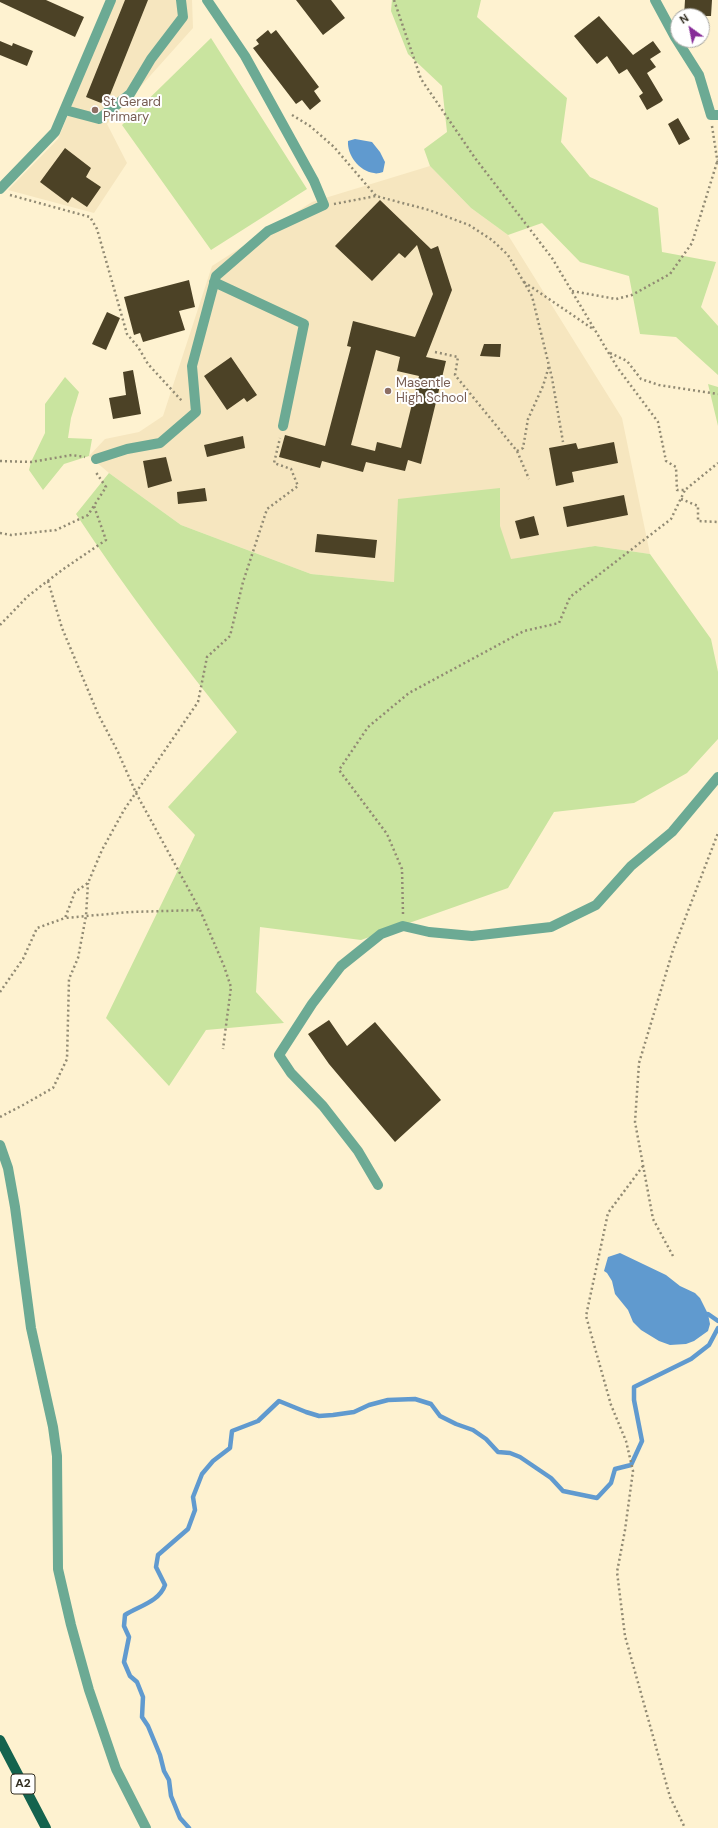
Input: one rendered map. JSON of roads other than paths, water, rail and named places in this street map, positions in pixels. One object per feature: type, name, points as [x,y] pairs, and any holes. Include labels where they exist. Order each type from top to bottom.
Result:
[{"type":"main road","name":"A2","points":[[0,1740],[46,1828]]},
{"type":"street","points":[[4,192],[55,132],[112,0]]},
{"type":"street","points":[[65,110],[99,119],[130,94],[151,59],[183,17],[181,0]]},
{"type":"street","points":[[96,459],[127,449],[160,443],[196,412],[192,366],[216,276],[268,231],[324,205],[314,181],[245,56],[207,0]]},
{"type":"street","points":[[655,0],[675,37],[699,75],[714,115]]},
{"type":"street","points":[[214,282],[304,324],[283,426]]},
{"type":"street","points":[[378,1185],[358,1151],[323,1106],[290,1073],[279,1055],[312,1004],[341,966],[380,934],[403,926],[430,932],[472,936],[551,927],[596,905],[631,866],[672,832],[718,777]]},
{"type":"street","points":[[0,1145],[8,1168],[15,1207],[31,1328],[53,1427],[57,1456],[58,1569],[71,1625],[89,1690],[116,1769],[146,1828]]},
{"type":"water","points":[[355,139],[372,142],[380,152],[385,162],[383,172],[369,172],[355,162],[348,146],[348,141]]},
{"type":"water","points":[[620,1253],[666,1275],[680,1286],[695,1293],[700,1298],[708,1314],[710,1324],[708,1331],[694,1341],[686,1344],[670,1345],[659,1341],[641,1330],[633,1322],[628,1310],[615,1294],[612,1281],[604,1271],[608,1257]]},
{"type":"waterway","points":[[708,1314],[718,1321]]},
{"type":"waterway","points":[[189,1828],[180,1818],[171,1796],[169,1780],[164,1771],[160,1755],[148,1726],[142,1717],[143,1697],[137,1682],[130,1676],[124,1662],[129,1637],[124,1626],[125,1615],[153,1600],[162,1591],[165,1585],[156,1567],[158,1555],[188,1529],[195,1510],[193,1497],[202,1474],[213,1461],[230,1448],[232,1431],[258,1421],[279,1401],[319,1416],[354,1412],[369,1405],[388,1400],[415,1399],[431,1404],[440,1416],[473,1430],[486,1439],[498,1452],[510,1453],[520,1457],[551,1478],[563,1491],[597,1498],[611,1483],[615,1469],[631,1465],[642,1441],[634,1400],[634,1387],[691,1359],[709,1345],[718,1328]]},
{"type":"place","name":"St Gerard Primary","points":[[95,110]]},
{"type":"place","name":"Masentle High School","points":[[388,391]]}]
